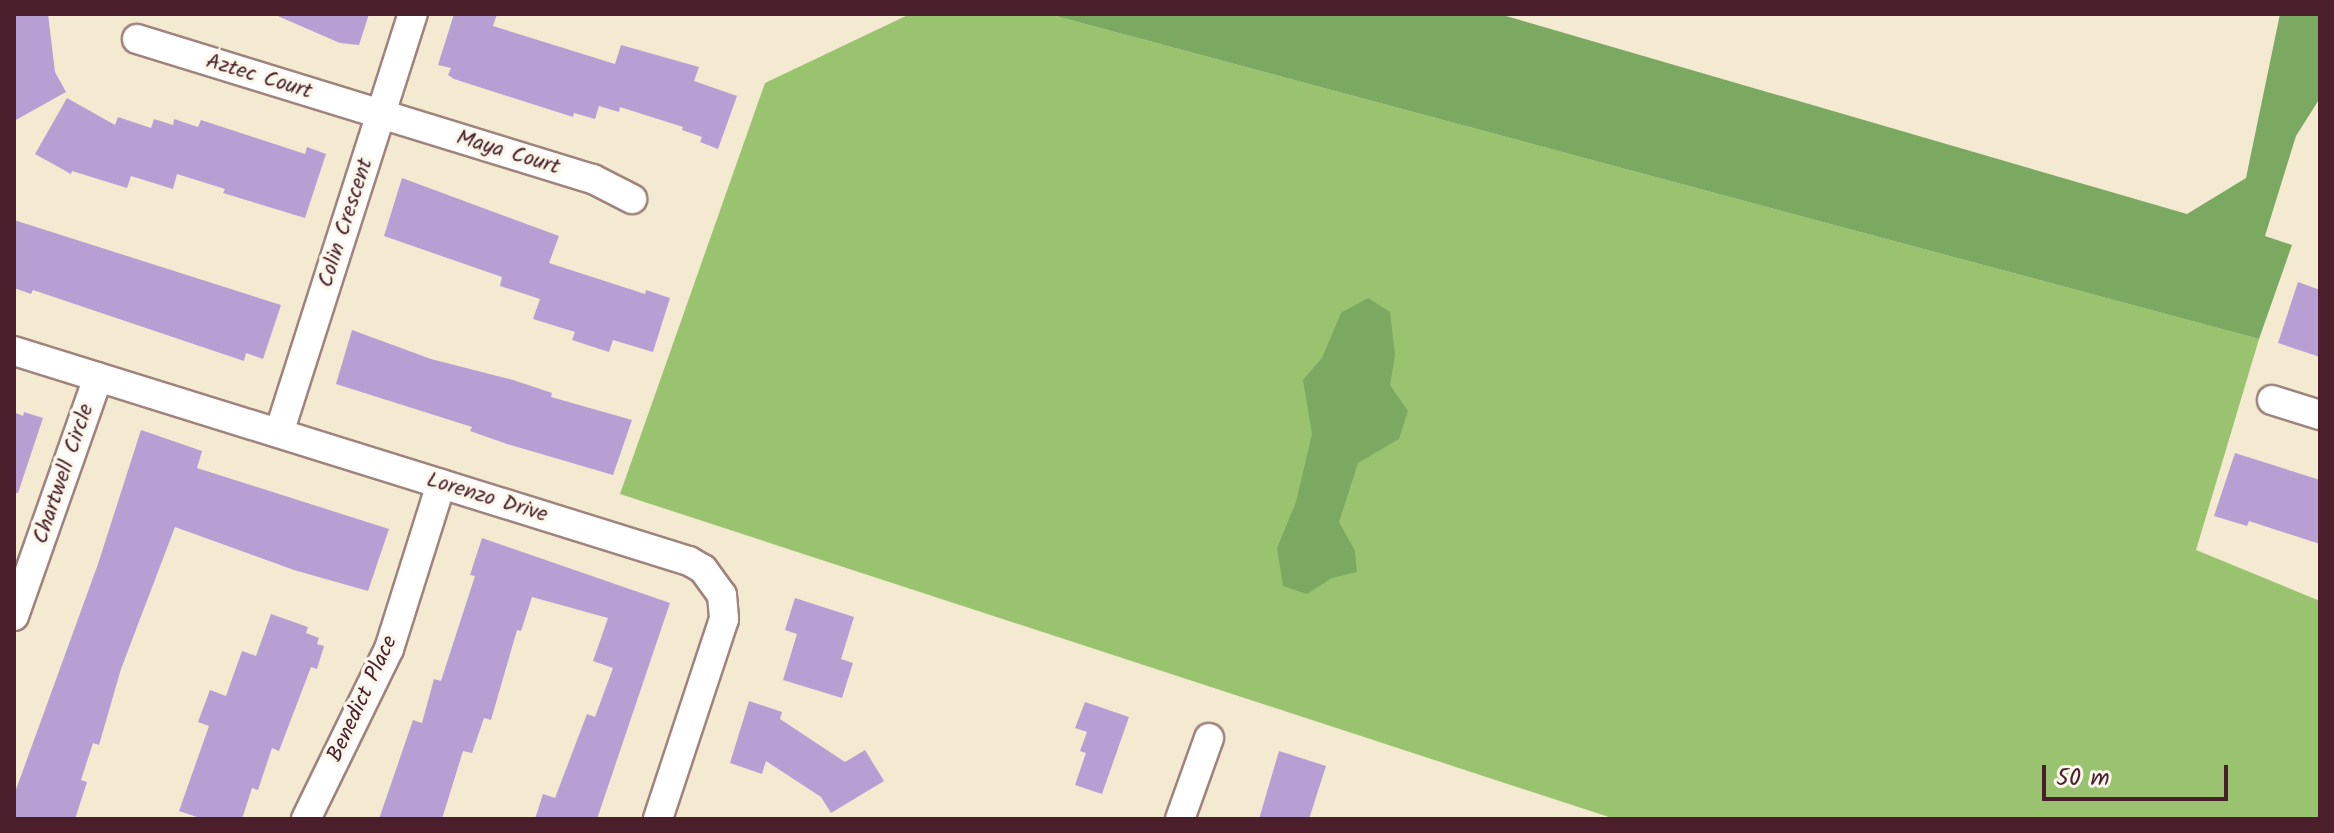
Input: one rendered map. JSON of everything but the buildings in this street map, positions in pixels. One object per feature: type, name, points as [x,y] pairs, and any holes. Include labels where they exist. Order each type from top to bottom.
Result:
[{"type":"street","name":"Colin Crescent","points":[[279,433],[413,14]]},
{"type":"street","name":"Aztec Court","points":[[137,39],[381,115]]},
{"type":"street","name":"Maya Court","points":[[381,115],[593,179],[632,199]]},
{"type":"street","name":"Lorenzo Drive","points":[[14,351],[689,561],[714,581],[723,603],[723,627],[661,818]]},
{"type":"street","name":"Chartwell Circle","points":[[14,616],[98,377]]},
{"type":"street","points":[[2272,400],[2320,415]]},
{"type":"street","name":"Benedict Place","points":[[306,819],[389,649],[441,484]]},
{"type":"street","points":[[1180,819],[1209,738]]},
{"type":"green space","points":[[910,14],[1048,14],[2259,339],[2196,550],[2320,601],[2320,819],[1615,819],[620,494],[765,83]]},
{"type":"green space","points":[[1048,14],[1499,14],[2187,214],[2246,178],[2280,14],[2320,14],[2320,98],[2296,136],[2265,236],[2292,245],[2259,339]]},
{"type":"green space","points":[[1368,298],[1390,312],[1395,356],[1390,385],[1408,411],[1399,439],[1358,463],[1339,522],[1355,551],[1357,572],[1332,578],[1307,594],[1283,586],[1277,548],[1296,502],[1312,434],[1303,380],[1322,358],[1341,313]]}]
